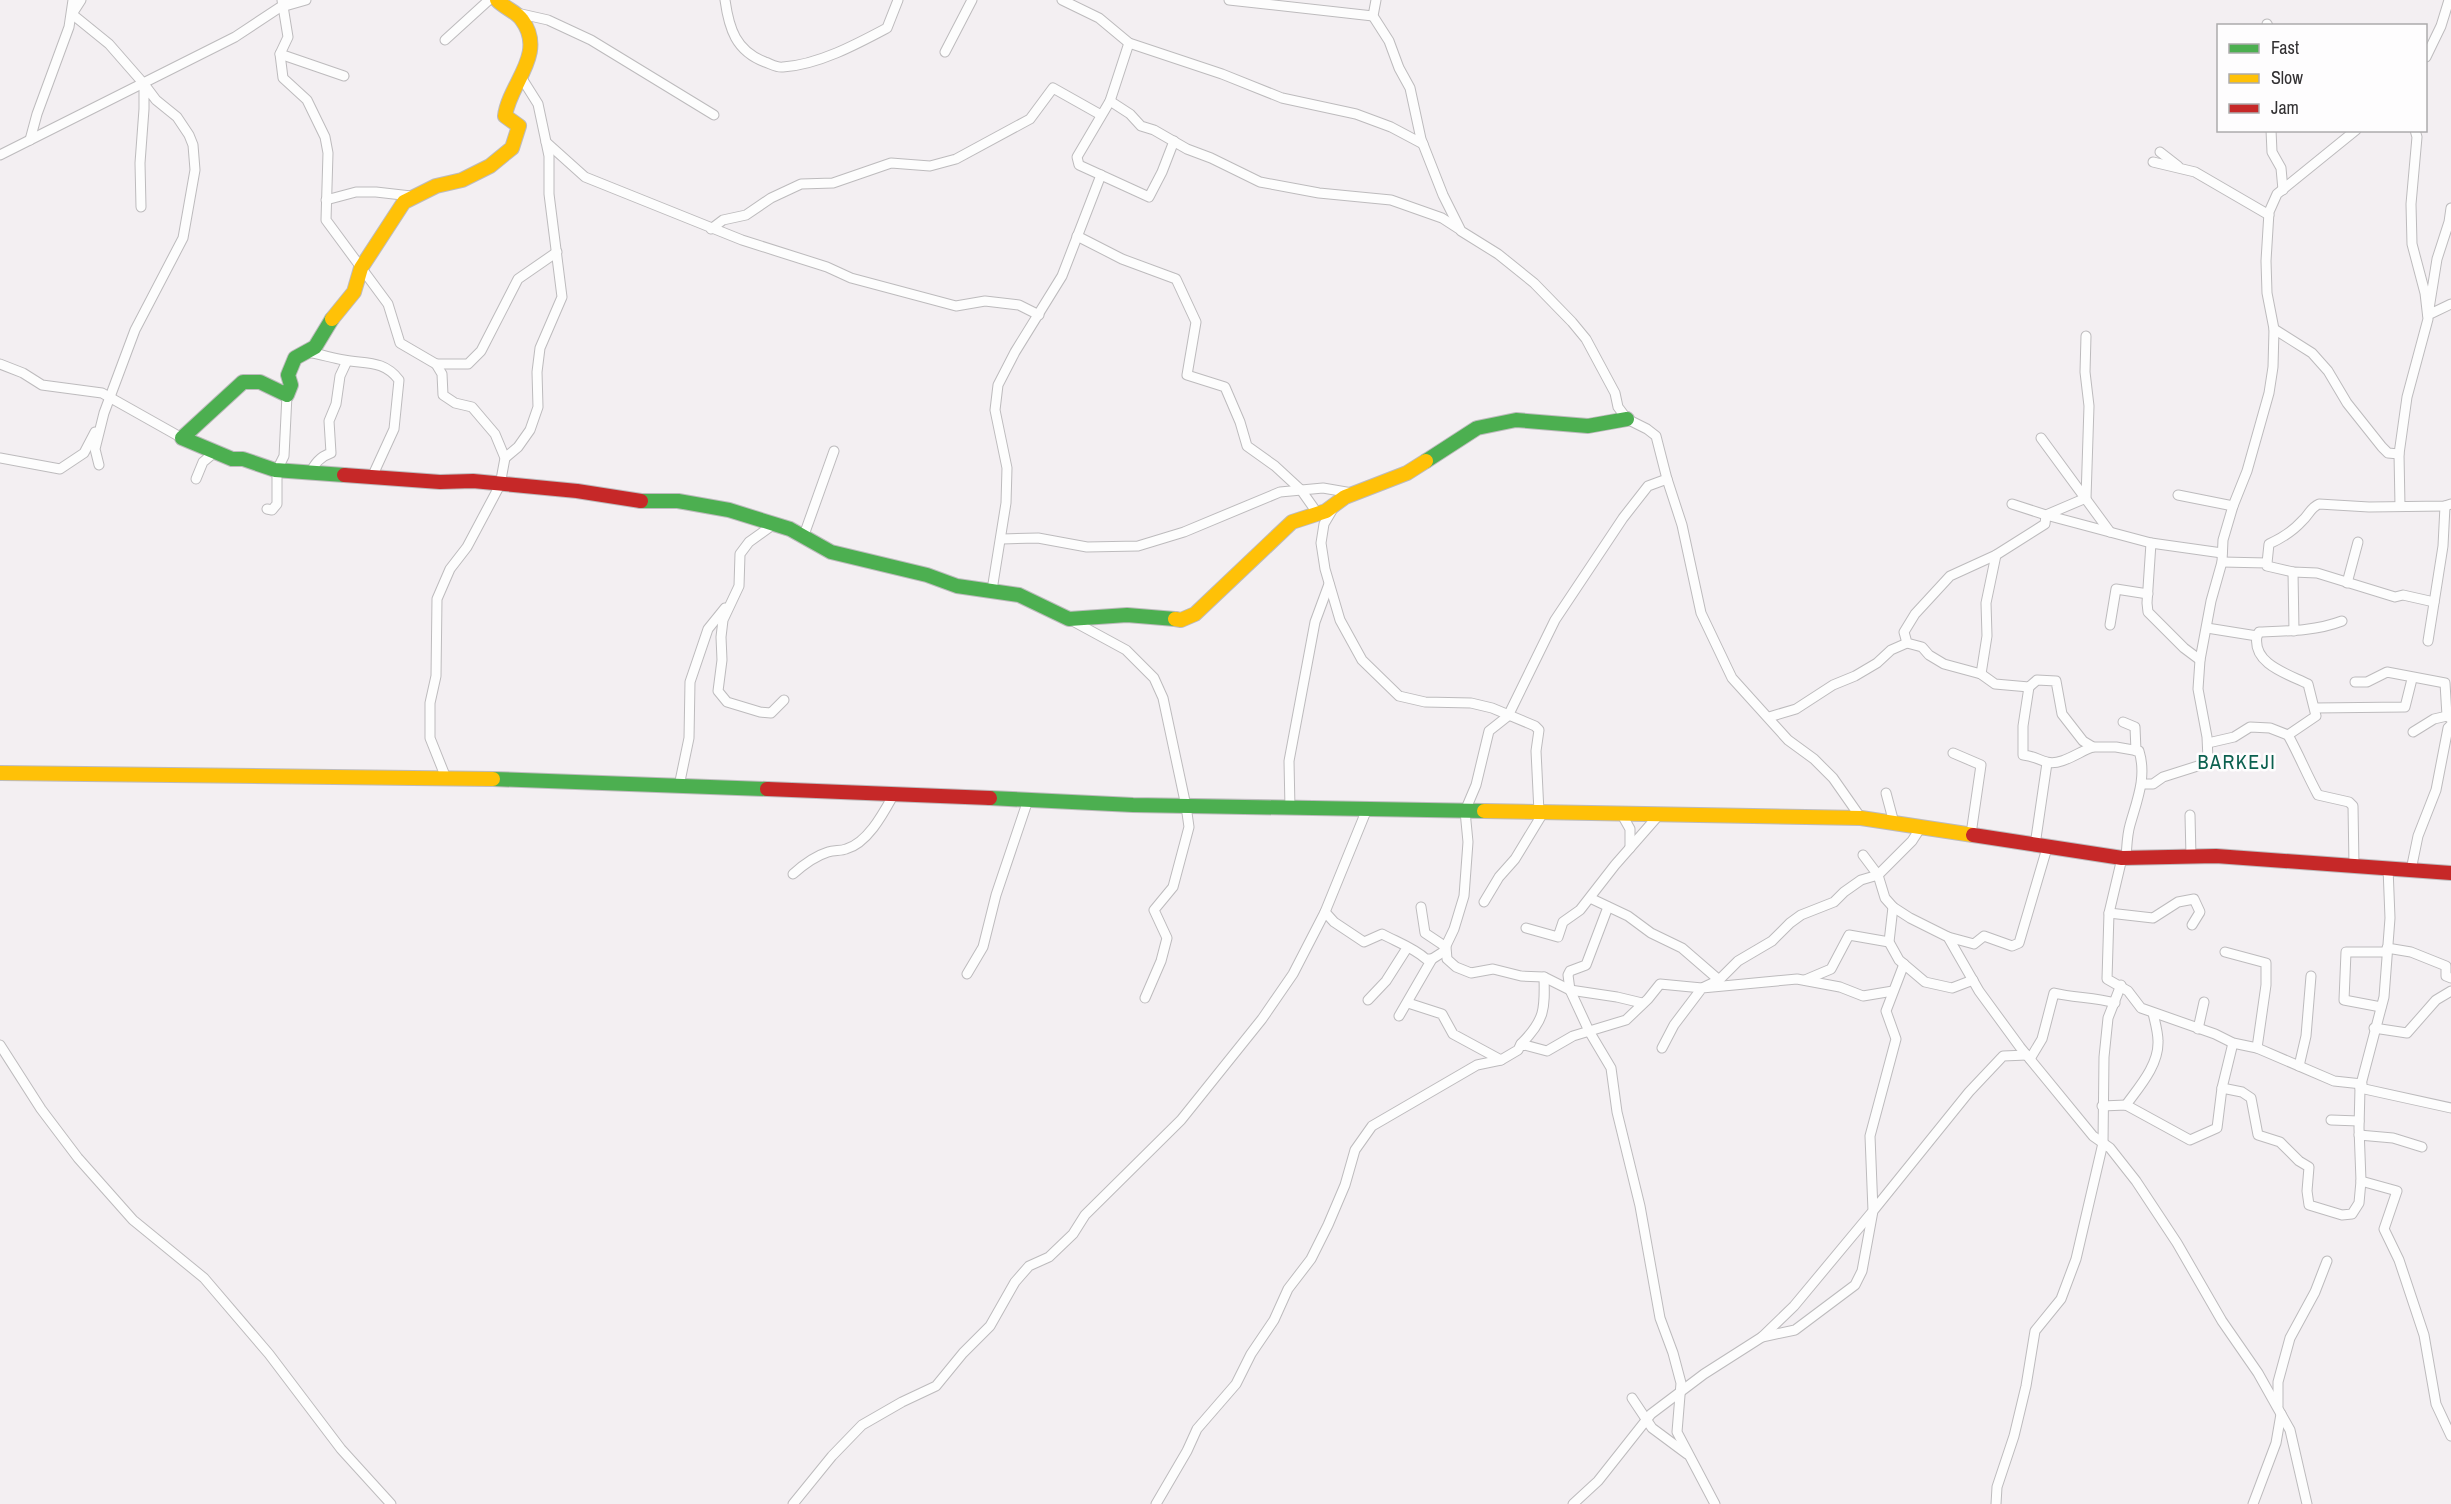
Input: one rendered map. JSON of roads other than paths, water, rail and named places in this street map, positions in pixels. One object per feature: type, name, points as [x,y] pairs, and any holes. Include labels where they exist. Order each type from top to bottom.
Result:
[{"type":"street","points":[[72,14],[73,0]]},
{"type":"street","points":[[30,140],[72,14],[81,0]]},
{"type":"street","points":[[0,156],[235,37],[285,2],[306,0]]},
{"type":"street","points":[[445,40],[489,0]]},
{"type":"street","points":[[497,0],[517,13],[548,20],[591,40],[714,115]]},
{"type":"street","points":[[725,0],[732,35],[752,57],[781,68],[849,48],[887,28],[898,0]]},
{"type":"street","points":[[945,52],[972,0]]},
{"type":"street","points":[[1062,0],[1099,18],[1129,43],[1222,74],[1282,98],[1356,114],[1391,127],[1423,144]]},
{"type":"street","points":[[1229,0],[1373,16]]},
{"type":"street","points":[[1376,0],[1373,16],[1389,41],[1399,68],[1410,88],[1416,123],[1423,144],[1443,195],[1461,231]]},
{"type":"street","points":[[2427,55],[2441,26],[2449,0]]},
{"type":"street","points":[[285,2],[288,36],[280,54],[283,78],[307,100],[325,137],[328,153],[326,220],[388,304],[400,343],[436,364],[442,374],[442,395],[455,403],[472,408],[495,434],[505,458],[500,485],[467,548],[450,569],[437,599],[436,676],[430,704],[430,730],[432,746],[446,778]]},
{"type":"street","points":[[267,509],[272,510],[277,504],[278,470],[284,456],[287,394],[291,385],[288,375],[295,358],[313,348],[323,337],[328,324],[354,294],[361,281],[361,268],[404,202],[436,186],[462,180],[490,166],[512,148],[519,126],[505,116],[506,107],[531,53],[525,23],[517,13]]},
{"type":"street","points":[[72,14],[109,44],[156,100],[177,117],[193,145],[195,170],[183,238],[135,330],[97,436],[95,449],[99,465]]},
{"type":"street","points":[[1129,43],[1110,101],[1077,157],[1079,165],[1149,197],[1174,141]]},
{"type":"street","points":[[280,54],[344,76]]},
{"type":"street","points":[[505,458],[518,447],[530,430],[538,407],[537,372],[540,348],[562,297],[549,194],[549,156],[538,104],[521,77]]},
{"type":"street","points":[[141,207],[140,163],[144,84]]},
{"type":"street","points":[[711,229],[723,220],[746,215],[771,198],[801,184],[833,183],[891,163],[930,165],[956,159],[1030,119],[1053,88],[1101,115]]},
{"type":"street","points":[[1110,101],[1130,114],[1141,126],[1154,130],[1260,182],[1319,193],[1391,200],[1442,218],[1498,254],[1534,283],[1586,339],[1615,393],[1618,407],[1627,419],[1656,436],[1682,525],[1701,612],[1732,678],[1788,740],[1814,759],[1833,778],[1861,818]]},
{"type":"street","points":[[2271,132],[2272,152],[2281,168],[2283,190]]},
{"type":"street","points":[[2142,784],[2154,784],[2163,777],[2204,764],[2208,759],[2208,744],[2198,689],[2200,660],[2233,506],[2247,471],[2269,393],[2273,367],[2274,329],[2267,293],[2266,261],[2269,215],[2277,194],[2354,132]]},
{"type":"street","points":[[2416,132],[2411,204],[2412,244],[2425,293],[2428,315]]},
{"type":"street","points":[[546,142],[585,177],[711,229],[851,278],[956,306],[986,301],[1019,305],[1040,315]]},
{"type":"street","points":[[2160,152],[2182,169]]},
{"type":"street","points":[[2153,162],[2195,172],[2269,215]]},
{"type":"street","points":[[992,590],[1002,538],[1007,468],[995,410],[998,385],[1015,352],[1040,315],[1062,276],[1101,175]]},
{"type":"street","points":[[326,200],[356,192],[413,196]]},
{"type":"street","points":[[2400,506],[2399,454],[2407,397],[2428,315],[2437,259],[2451,208]]},
{"type":"street","points":[[1077,236],[1122,259],[1176,279],[1196,322],[1186,375],[1226,387],[1247,446],[1275,465],[1301,490],[1318,514]]},
{"type":"street","points":[[436,364],[468,364],[481,351],[518,279],[557,252]]},
{"type":"street","points":[[2428,315],[2451,304]]},
{"type":"street","points":[[2274,329],[2312,353],[2328,371],[2347,403],[2382,447],[2388,453],[2399,454]]},
{"type":"street","points":[[2086,336],[2085,372],[2089,406],[2086,498]]},
{"type":"street","points":[[307,352],[347,361],[373,362],[393,372],[399,380],[394,429],[372,477]]},
{"type":"street","points":[[309,474],[323,456],[331,453],[329,421],[336,404],[340,376],[347,361]]},
{"type":"street","points":[[0,364],[42,385],[102,393],[182,438],[232,459],[243,459],[278,470],[440,482],[473,481],[568,490],[643,501],[678,501],[705,505],[774,524],[804,536],[831,552],[853,559],[927,575],[957,586],[1019,595],[1126,650],[1154,678],[1163,698],[1189,827],[1173,887],[1154,910],[1167,938],[1161,961],[1145,998]]},
{"type":"street","points":[[182,438],[187,430],[210,415],[238,384],[249,379],[266,383],[287,394]]},
{"type":"street","points":[[0,458],[60,469],[84,453],[110,397]]},
{"type":"street","points":[[1069,619],[1127,615],[1181,620],[1195,614],[1292,522],[1318,514],[1354,493],[1407,472],[1477,428],[1516,420],[1588,426],[1627,419]]},
{"type":"street","points":[[2041,438],[2110,532]]},
{"type":"street","points":[[804,536],[834,451]]},
{"type":"street","points":[[196,479],[203,462],[215,452]]},
{"type":"street","points":[[1399,1016],[1432,959],[1443,952],[1454,929],[1464,896],[1468,842],[1465,811],[1476,785],[1489,732],[1509,714],[1555,620],[1642,492],[1648,486],[1667,479]]},
{"type":"street","points":[[1002,538],[1038,537],[1087,547],[1138,546],[1184,532],[1280,492],[1323,488],[1354,493]]},
{"type":"street","points":[[2178,495],[2233,506]]},
{"type":"street","points":[[2046,515],[2086,498]]},
{"type":"street","points":[[2012,504],[2151,543],[2222,558],[2267,563]]},
{"type":"street","points":[[2428,641],[2434,602],[2440,562],[2448,505],[2319,504],[2312,507],[2303,520],[2283,538],[2269,544],[2267,566],[2294,572],[2317,573],[2395,597],[2403,595],[2434,602]]},
{"type":"street","points":[[1335,505],[1324,524],[1321,543],[1329,584],[1340,620],[1362,660],[1399,696],[1425,702],[1470,703],[1509,714],[1539,730],[1536,751],[1541,812],[1515,859],[1499,877],[1484,902]]},
{"type":"street","points":[[1907,643],[1904,632],[1906,627],[1938,587],[1950,576],[1996,555],[2045,524],[2046,515]]},
{"type":"street","points":[[774,524],[749,542],[740,554],[739,586],[723,620],[722,660],[718,691],[721,698],[727,702],[760,712],[771,713],[784,700]]},
{"type":"street","points":[[2348,583],[2358,542]]},
{"type":"street","points":[[2151,543],[2148,612],[2184,648],[2200,660]]},
{"type":"street","points":[[1981,674],[1987,636],[1986,603],[1996,555]]},
{"type":"street","points":[[2440,562],[2451,564]]},
{"type":"street","points":[[2294,572],[2294,631]]},
{"type":"street","points":[[1290,808],[1289,761],[1315,622],[1329,584]]},
{"type":"street","points":[[2110,625],[2116,589],[2148,594]]},
{"type":"street","points":[[679,786],[689,738],[690,682],[708,629],[729,604]]},
{"type":"street","points":[[2288,735],[2316,716],[2308,684],[2263,660],[2255,646],[2257,636],[2259,632],[2294,631],[2342,621]]},
{"type":"street","points":[[2207,628],[2257,636]]},
{"type":"street","points":[[1769,717],[1796,709],[1833,685],[1877,663],[1891,650],[1907,643],[1922,647],[1929,655],[1944,664],[1981,674],[1995,684],[2029,687]]},
{"type":"street","points":[[2355,682],[2367,682],[2387,672],[2412,679],[2445,683],[2448,689],[2450,720],[2436,790],[2418,836],[2412,870]]},
{"type":"street","points":[[2314,708],[2405,707],[2412,679]]},
{"type":"street","points":[[2093,747],[2076,734],[2062,714],[2056,681],[2037,680],[2029,687],[2023,756],[2036,756],[2047,763],[2064,760],[2093,747],[2116,747],[2139,751],[2142,784],[2129,827],[2124,858],[2109,914],[2107,979],[2121,985],[2141,1008],[2233,1042],[2257,1048],[2334,1081],[2451,1108]]},
{"type":"street","points":[[2413,732],[2434,719],[2450,720]]},
{"type":"street","points":[[2123,722],[2135,727],[2136,751]]},
{"type":"street","points":[[2208,744],[2234,737],[2250,726],[2270,728],[2288,735],[2318,795],[2349,802],[2353,806],[2354,866]]},
{"type":"street","points":[[1953,753],[1981,765],[1971,834]]},
{"type":"street","points":[[1863,855],[1878,875],[1885,898],[1893,907],[1910,918],[1948,937],[1974,944],[1984,936],[2012,946],[2019,943],[2041,846],[2047,763]]},
{"type":"street","points":[[0,773],[446,778],[1186,806],[1861,818],[2124,858],[2192,857],[2451,873]]},
{"type":"street","points":[[1886,793],[1894,823]]},
{"type":"street","points":[[793,874],[803,865],[828,852],[848,849],[861,839],[879,822],[894,794]]},
{"type":"street","points":[[967,974],[983,947],[996,895],[1028,800]]},
{"type":"street","points":[[793,1504],[832,1456],[862,1425],[936,1386],[963,1353],[990,1326],[1015,1282],[1029,1266],[1049,1257],[1073,1234],[1085,1215],[1181,1120],[1262,1019],[1293,974],[1325,912],[1367,809]]},
{"type":"street","points":[[1621,813],[1630,829],[1630,848]]},
{"type":"street","points":[[2190,815],[2192,857]]},
{"type":"street","points":[[1526,928],[1558,938],[1563,922],[1580,910],[1658,816]]},
{"type":"street","points":[[1662,1048],[1674,1025],[1702,988],[1719,980],[1738,961],[1772,941],[1796,919],[1834,902],[1862,880],[1878,875],[1912,841],[1921,827]]},
{"type":"street","points":[[2222,1088],[2242,1092],[2251,1098],[2258,1135],[2280,1142],[2299,1161],[2309,1167],[2308,1205],[2342,1215],[2352,1214],[2359,1203],[2361,1181],[2359,1122],[2361,1086],[2374,1028],[2384,997],[2390,918],[2388,868]]},
{"type":"street","points":[[1590,898],[1628,916],[1652,933],[1682,948],[1719,980]]},
{"type":"street","points":[[2109,914],[2153,918],[2178,902],[2194,898],[2200,912],[2192,925]]},
{"type":"street","points":[[1421,907],[1425,933],[1446,947]]},
{"type":"street","points":[[1608,907],[1586,965],[1570,971],[1568,975],[1570,990],[1589,1031],[1611,1068],[1617,1112],[1640,1206],[1660,1318],[1681,1383],[1677,1432],[1715,1504]]},
{"type":"street","points":[[1893,907],[1889,942],[1904,964],[1925,982],[1952,988],[1973,980]]},
{"type":"street","points":[[1325,912],[1334,922],[1364,942],[1382,934],[1407,948],[1417,950],[1426,959],[1432,959]]},
{"type":"street","points":[[1806,980],[1830,969],[1849,935],[1889,942]]},
{"type":"street","points":[[1948,937],[1979,991],[2028,1057],[2093,1136],[2110,1148],[2136,1181],[2177,1243],[2222,1321],[2259,1373],[2290,1430],[2307,1504]]},
{"type":"street","points":[[1446,947],[1447,959],[1456,967],[1471,973],[1492,969],[1521,976],[1544,977],[1570,990],[1617,996],[1642,1003]]},
{"type":"street","points":[[1368,1000],[1386,981],[1407,948]]},
{"type":"street","points":[[2381,1007],[2344,1000],[2346,952],[2386,950],[2411,952],[2446,966],[2446,976],[2451,978]]},
{"type":"street","points":[[2224,952],[2266,963],[2266,985],[2257,1048]]},
{"type":"street","points":[[1762,1337],[1795,1330],[1855,1285],[1862,1271],[1873,1211],[1870,1136],[1896,1040],[1886,1011],[1904,964]]},
{"type":"street","points":[[2299,1066],[2306,1036],[2310,976]]},
{"type":"street","points":[[1156,1504],[1197,1429],[1236,1384],[1251,1354],[1274,1320],[1288,1289],[1311,1259],[1336,1205],[1355,1150],[1372,1126],[1477,1065],[1501,1060],[1518,1050],[1539,1024],[1544,1005],[1544,977]]},
{"type":"street","points":[[1521,1044],[1547,1051],[1573,1036],[1626,1020],[1660,984],[1702,988],[1797,979],[1840,987],[1863,996],[1893,991]]},
{"type":"street","points":[[1996,1504],[1997,1487],[2014,1436],[2026,1386],[2035,1331],[2061,1299],[2076,1259],[2103,1143],[2103,1072],[2108,1018],[2121,985]]},
{"type":"street","points":[[2374,1028],[2407,1033],[2436,1000],[2451,991]]},
{"type":"street","points":[[2028,1057],[2042,1039],[2054,993],[2101,998],[2115,1003]]},
{"type":"street","points":[[2198,1029],[2204,1002]]},
{"type":"street","points":[[1408,1003],[1442,1014],[1453,1034],[1501,1060]]},
{"type":"street","points":[[2126,1105],[2149,1072],[2156,1053],[2158,1042],[2153,1013]]},
{"type":"street","points":[[2102,1106],[2126,1105],[2190,1140],[2217,1128],[2222,1088],[2233,1042]]},
{"type":"street","points":[[0,1045],[41,1108],[78,1158],[133,1220],[204,1278],[269,1354],[341,1449],[391,1504]]},
{"type":"street","points":[[1573,1504],[1598,1481],[1646,1420],[1681,1392],[1762,1337],[1794,1306],[1969,1092],[2003,1056],[2028,1057]]},
{"type":"street","points":[[2331,1120],[2359,1122]]},
{"type":"street","points":[[2359,1135],[2393,1138],[2422,1147]]},
{"type":"street","points":[[2361,1181],[2397,1191],[2384,1229],[2399,1260],[2424,1335],[2436,1404],[2451,1436]]},
{"type":"street","points":[[2253,1504],[2277,1443],[2280,1411],[2278,1382],[2290,1338],[2315,1292],[2327,1261]]},
{"type":"street","points":[[1632,1398],[1652,1428],[1689,1456]]},
{"type":"district","name":"BARKEJI","points":[[2237,761]]}]
